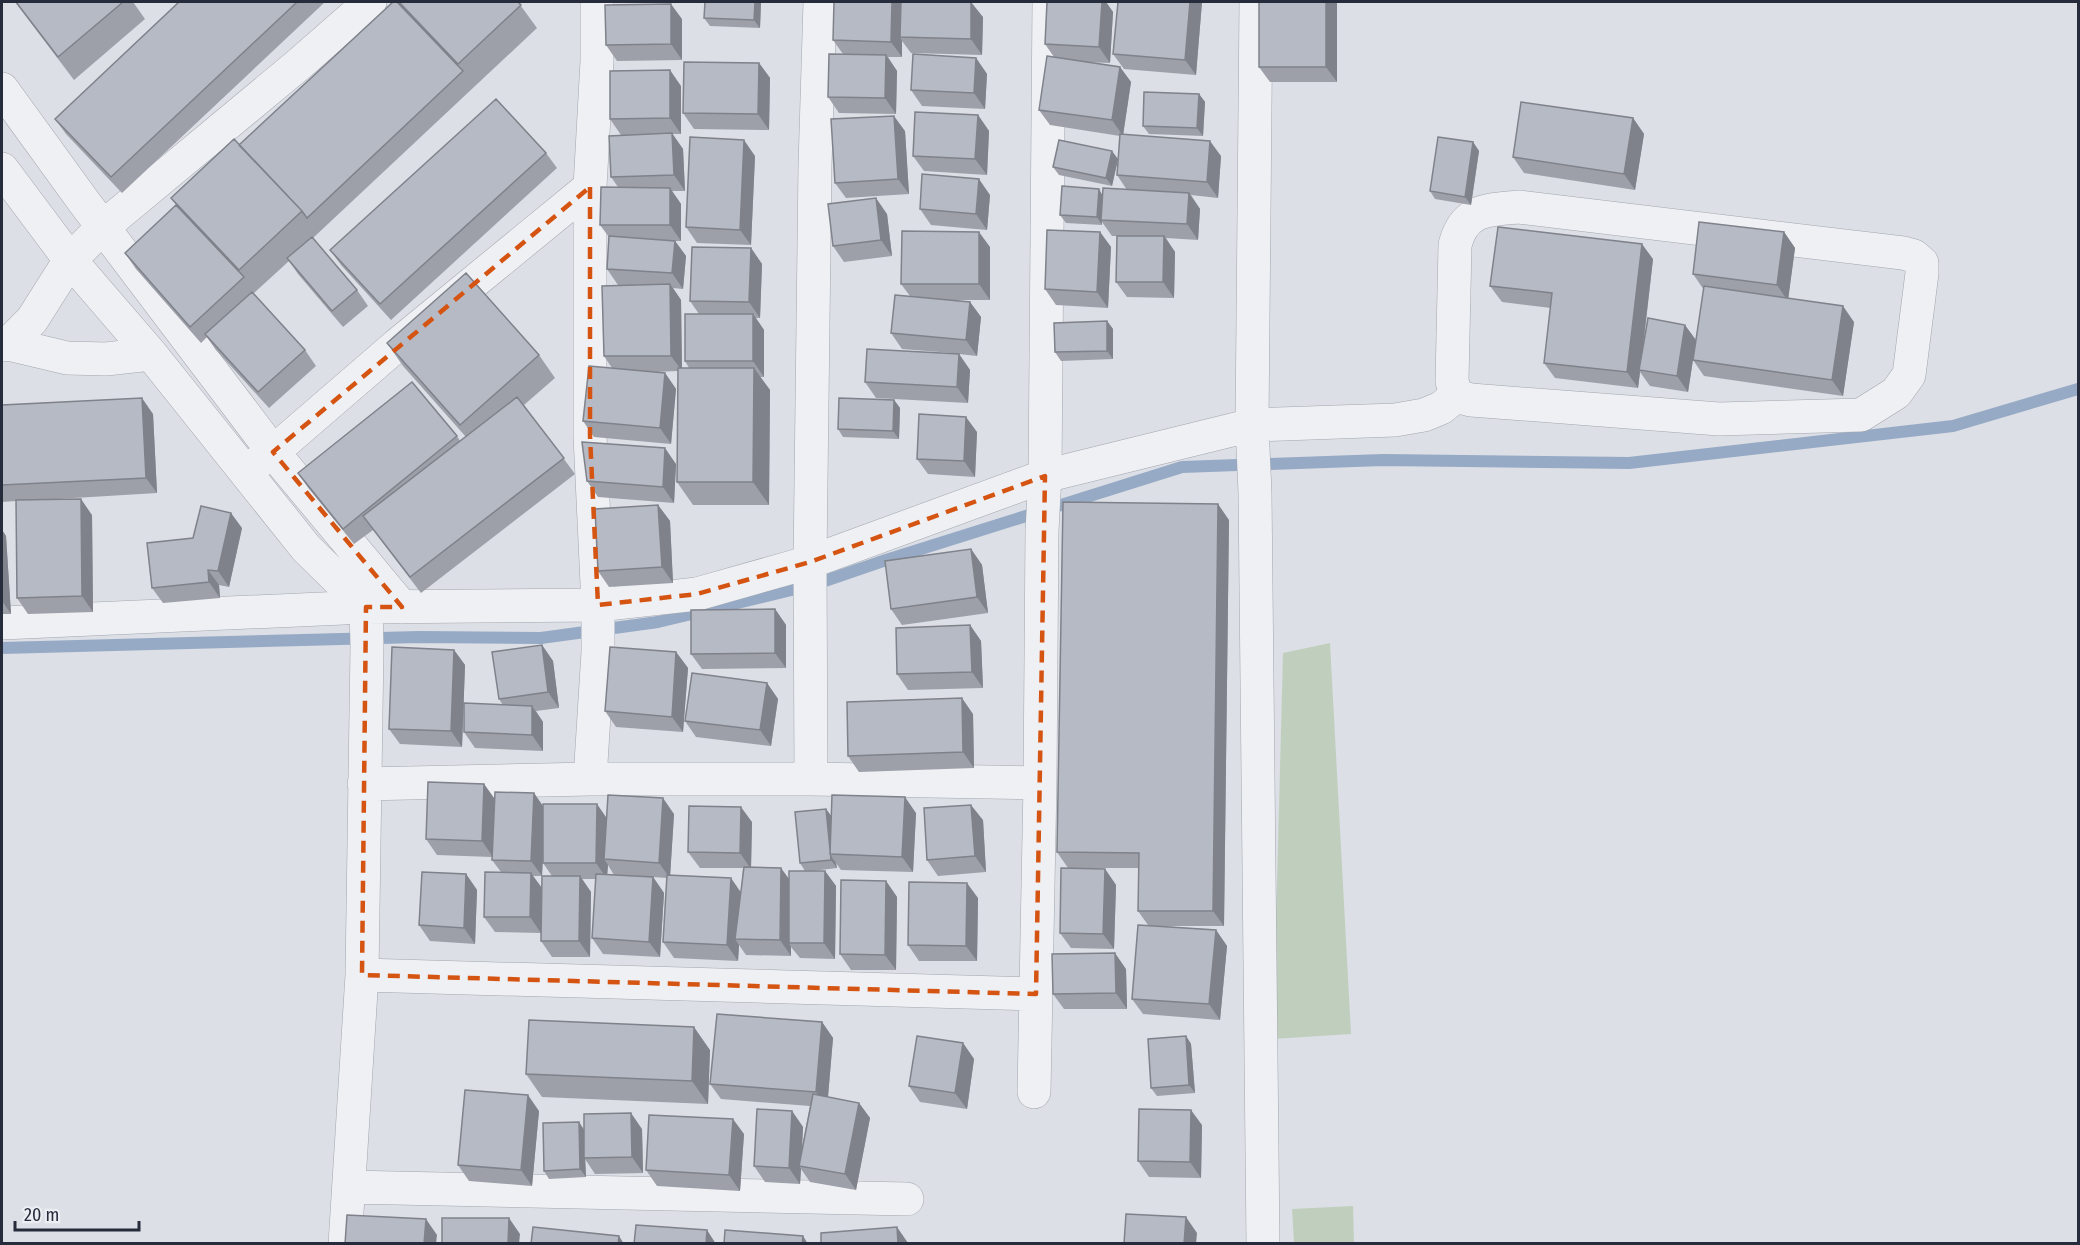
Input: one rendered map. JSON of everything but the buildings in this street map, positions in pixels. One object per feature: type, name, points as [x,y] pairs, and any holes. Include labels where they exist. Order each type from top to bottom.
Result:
[{"type":"street","points":[[5,345],[32,320],[70,260],[103,227],[370,2]]},
{"type":"street","points":[[590,779],[598,652],[590,436],[590,187],[597,61],[597,2]]},
{"type":"street","points":[[811,779],[810,567],[815,165],[820,2]]},
{"type":"street","points":[[1034,1092],[1049,2]]},
{"type":"street","points":[[1256,2],[1253,436],[1263,1244]]},
{"type":"street","points":[[2,89],[273,452],[402,607]]},
{"type":"street","points":[[2,169],[70,260],[151,354],[306,548],[366,609],[368,647],[362,975],[345,1244]]},
{"type":"street","points":[[244,472],[273,452],[397,345],[590,187]]},
{"type":"street","points":[[1519,207],[1903,253],[1914,256],[1922,263],[1909,375],[1896,393],[1861,415],[1719,419],[1471,400],[1456,396],[1452,381],[1455,245],[1459,231],[1478,213],[1519,207]]},
{"type":"street","points":[[5,345],[67,358],[106,358],[151,354]]},
{"type":"street","points":[[2,623],[402,607],[598,607],[698,594],[810,567],[1044,486],[1253,436],[1424,415],[1441,408],[1456,396]]},
{"type":"street","points":[[364,784],[590,779],[811,779],[1040,783]]},
{"type":"street","points":[[362,975],[1036,994]]},
{"type":"street","points":[[349,1187],[907,1200]]},
{"type":"highlighted area","points":[[590,187],[590,436],[598,605],[697,594],[810,562],[1045,476],[1036,994],[362,975],[366,607],[402,607],[273,452]]},
{"type":"green space","points":[[1330,643],[1351,1034],[1273,1039],[1283,653]]},
{"type":"green space","points":[[1353,1206],[1354,1243],[1294,1243],[1292,1209]]},
{"type":"waterway","points":[[2,648],[419,637],[541,638],[658,622],[816,584],[1182,467],[1383,460],[1629,463],[1953,426],[2078,389]]}]
